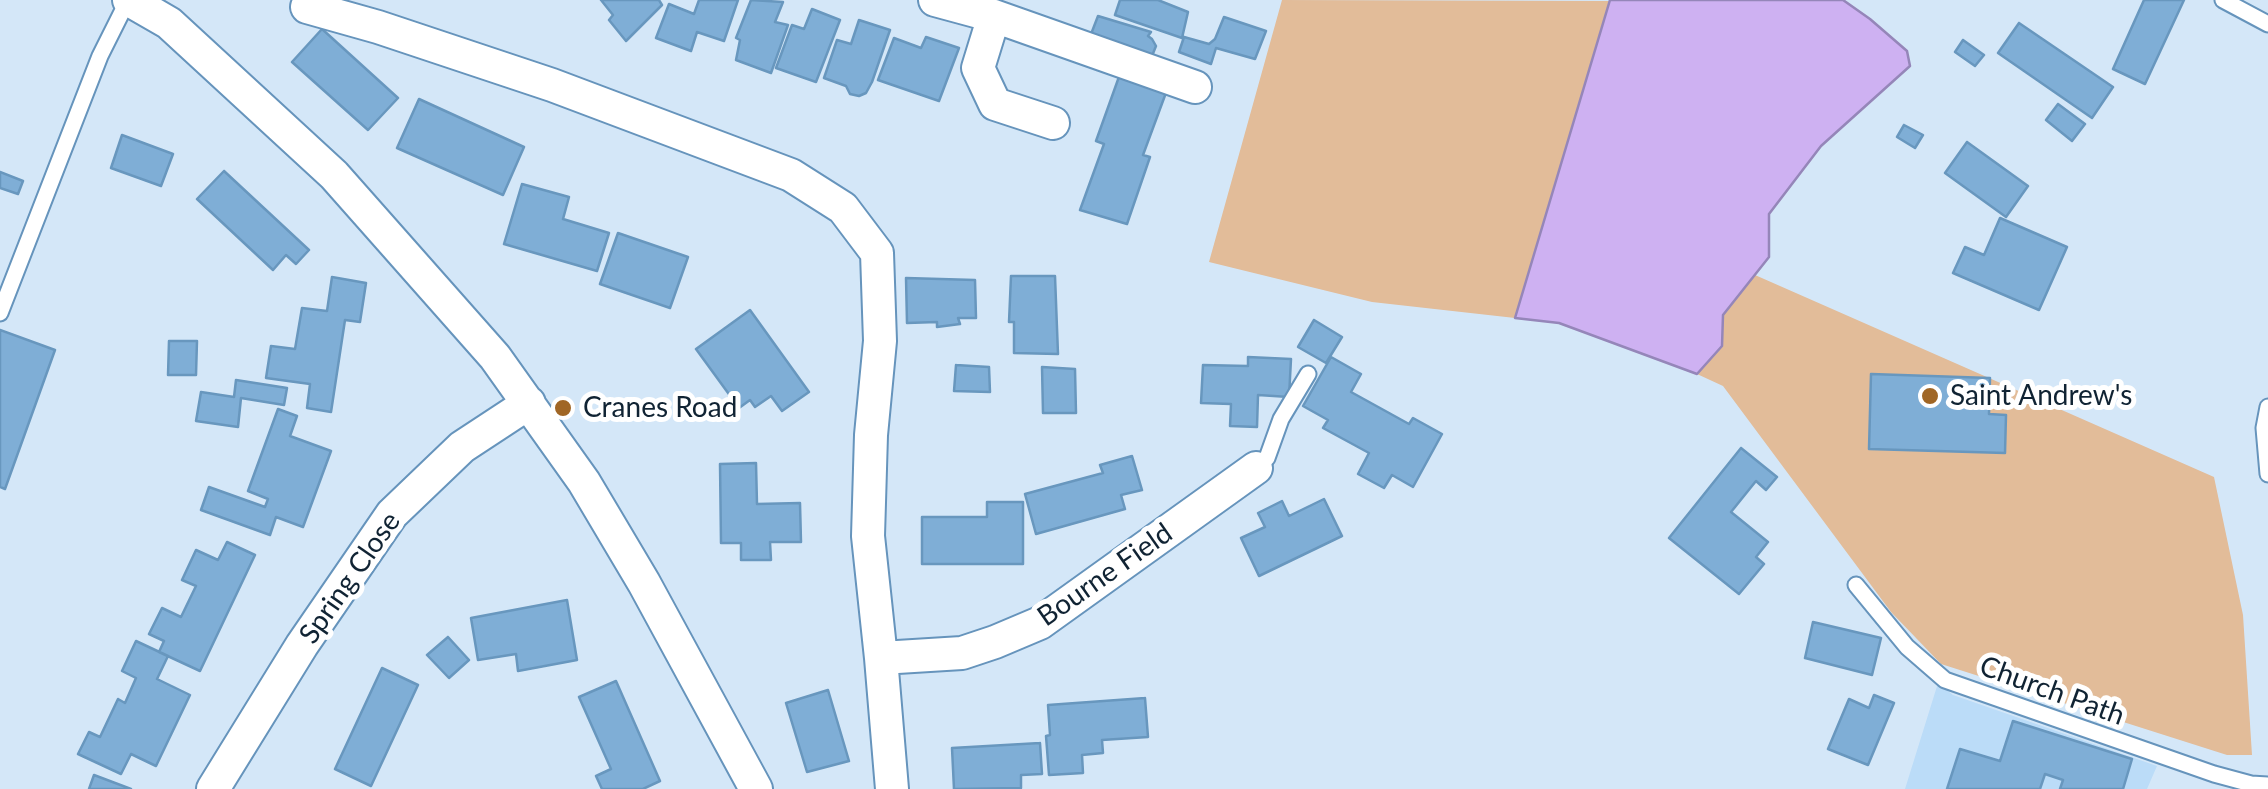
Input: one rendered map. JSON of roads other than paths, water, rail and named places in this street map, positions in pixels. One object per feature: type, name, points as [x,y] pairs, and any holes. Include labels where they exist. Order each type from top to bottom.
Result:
[{"type":"street","points":[[129,0],[174,12],[334,175],[483,342],[594,498],[756,789]]},
{"type":"street","points":[[936,0],[994,16],[1195,87]]},
{"type":"street","points":[[308,7],[383,14],[552,84],[791,175],[843,208],[877,253],[880,341],[870,435],[868,536],[892,789]]},
{"type":"street","points":[[994,16],[978,68],[995,104],[1053,123]]},
{"type":"street","name":"Spring Close","points":[[212,789],[302,644],[392,514],[462,447],[529,403]]},
{"type":"street","name":"Bourne Field","points":[[881,658],[962,653],[1040,622],[1256,468]]},
{"type":"lane","points":[[0,313],[100,56],[129,0]]},
{"type":"lane","points":[[2223,0],[2268,24]]},
{"type":"lane","points":[[1256,468],[1267,458],[1280,419],[1308,374]]},
{"type":"lane","points":[[2268,407],[2264,428],[2268,474]]},
{"type":"lane","name":"Church Path","points":[[1856,584],[1907,647],[1944,680],[2198,769],[2268,785]]},
{"type":"place","name":"Saint Andrew's","points":[[1930,396]]},
{"type":"place","name":"Cranes Road","points":[[563,408]]}]
